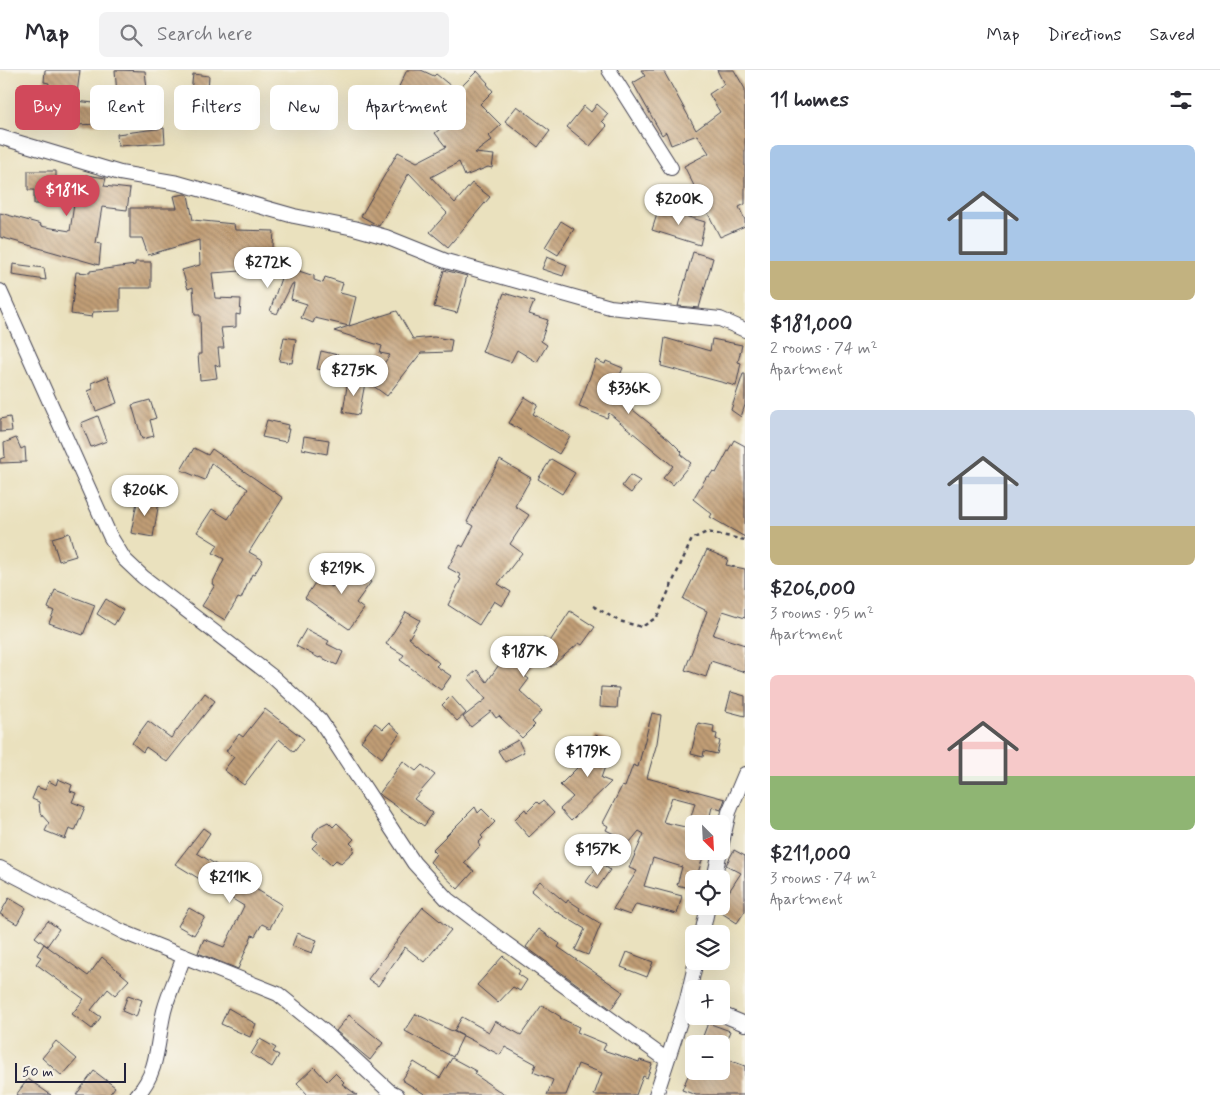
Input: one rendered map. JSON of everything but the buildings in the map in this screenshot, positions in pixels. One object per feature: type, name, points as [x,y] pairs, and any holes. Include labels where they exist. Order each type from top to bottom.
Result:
[{"type":"street","points":[[609,70],[671,168]]},
{"type":"street","points":[[0,137],[120,173],[178,183],[294,216],[354,228],[386,237],[446,261],[610,308],[720,319],[745,330]]},
{"type":"street","points":[[0,291],[110,536],[124,559],[143,577],[273,677],[320,720],[414,863],[447,899],[667,1060]]},
{"type":"street","points":[[728,815],[745,774]]},
{"type":"street","points":[[0,868],[123,932],[278,994],[325,1032],[390,1091],[398,1095]]},
{"type":"street","points":[[137,1095],[147,1085],[155,1062],[164,1010],[184,956]]},
{"type":"street","points":[[656,1095],[685,1014]]},
{"type":"street","points":[[730,1018],[745,1024]]},
{"type":"path","points":[[593,606],[619,621],[642,627],[657,617],[692,539],[707,532],[745,540]]}]
